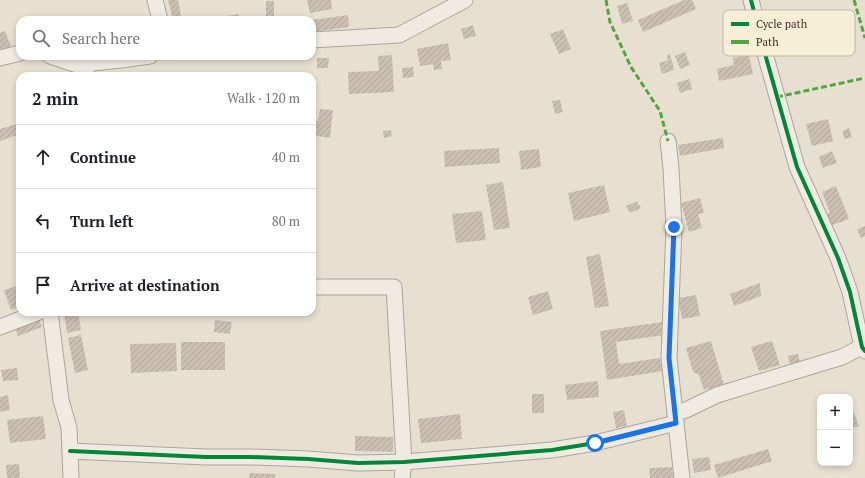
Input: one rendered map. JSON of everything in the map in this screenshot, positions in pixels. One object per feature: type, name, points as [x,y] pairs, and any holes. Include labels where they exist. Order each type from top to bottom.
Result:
[{"type":"street","points":[[156,0],[159,16]]},
{"type":"street","points":[[316,40],[399,35],[465,0]]},
{"type":"street","points":[[751,0],[753,10]]},
{"type":"street","points":[[0,58],[16,54]]},
{"type":"street","points":[[70,451],[206,457],[251,457],[358,463],[404,462],[552,450],[595,443],[676,418],[686,410],[717,395],[842,357],[864,348],[850,292],[838,258],[797,167],[765,56]]},
{"type":"street","points":[[59,60],[85,72],[92,63],[121,60]]},
{"type":"street","points":[[668,141],[674,227],[669,358],[682,478]]},
{"type":"street","points":[[316,287],[394,287],[404,462],[402,478]]},
{"type":"street","points":[[0,327],[29,316]]},
{"type":"street","points":[[50,316],[61,400],[69,428],[71,478]]},
{"type":"building","points":[[168,0],[178,0],[181,16],[172,16]]},
{"type":"building","points":[[307,0],[331,0],[332,9],[310,13]]},
{"type":"building","points":[[684,0],[692,0],[696,9],[643,32],[638,20]]},
{"type":"building","points":[[266,1],[274,1],[274,16],[266,16]]},
{"type":"building","points":[[627,3],[633,21],[622,24],[617,6]]},
{"type":"building","points":[[238,14],[238,16],[228,16]]},
{"type":"building","points":[[348,15],[349,27],[316,31],[316,19]]},
{"type":"building","points":[[473,25],[476,36],[464,39],[461,29]]},
{"type":"building","points":[[563,29],[571,49],[559,54],[550,34]]},
{"type":"building","points":[[5,31],[11,46],[0,50],[0,33]]},
{"type":"building","points":[[448,43],[451,60],[441,61],[442,69],[434,70],[433,64],[420,66],[417,49]]},
{"type":"building","points":[[685,52],[690,65],[680,69],[675,56]]},
{"type":"building","points":[[670,54],[674,70],[662,74],[659,63],[668,60],[667,55]]},
{"type":"building","points":[[392,55],[394,92],[349,94],[348,72],[379,71],[378,56]]},
{"type":"building","points":[[749,56],[753,74],[719,81],[717,69],[734,65],[733,58]]},
{"type":"building","points":[[317,58],[329,58],[328,68],[317,68]]},
{"type":"building","points":[[413,67],[414,77],[403,78],[402,68]]},
{"type":"building","points":[[689,79],[692,89],[680,93],[677,83]]},
{"type":"building","points":[[560,100],[563,112],[555,114],[552,101]]},
{"type":"building","points":[[320,109],[333,110],[330,138],[316,136],[316,121],[318,121]]},
{"type":"building","points":[[828,119],[833,141],[812,146],[806,124]]},
{"type":"building","points":[[16,124],[16,135],[0,141],[0,129]]},
{"type":"building","points":[[849,128],[852,137],[845,139],[842,131]]},
{"type":"building","points":[[391,130],[392,136],[384,138],[383,131]]},
{"type":"building","points":[[723,138],[724,148],[680,156],[678,145]]},
{"type":"building","points":[[499,148],[500,163],[445,167],[444,151]]},
{"type":"building","points":[[539,149],[541,167],[521,170],[519,151]]},
{"type":"building","points":[[832,151],[837,163],[823,168],[819,157]]},
{"type":"building","points":[[503,182],[510,228],[494,230],[486,185]]},
{"type":"building","points":[[604,185],[610,212],[574,221],[568,193]]},
{"type":"building","points":[[836,186],[849,219],[830,226],[826,215],[830,213],[822,192]]},
{"type":"building","points":[[700,198],[704,213],[698,214],[702,228],[689,232],[681,203]]},
{"type":"building","points":[[637,201],[641,208],[630,213],[626,206]]},
{"type":"building","points":[[482,211],[486,240],[456,243],[452,214]]},
{"type":"building","points":[[865,226],[865,236],[861,238],[857,229]]},
{"type":"building","points":[[600,254],[609,306],[595,308],[586,257]]},
{"type":"building","points":[[760,283],[761,296],[734,306],[730,294]]},
{"type":"building","points":[[16,286],[16,308],[11,310],[4,290]]},
{"type":"building","points":[[548,291],[553,309],[533,315],[528,297]]},
{"type":"building","points":[[696,295],[700,316],[682,319],[678,298]]},
{"type":"building","points":[[38,316],[42,327],[18,336],[14,325]]},
{"type":"building","points":[[65,316],[79,316],[81,330],[67,333]]},
{"type":"building","points":[[215,320],[232,322],[230,334],[214,332]]},
{"type":"building","points":[[662,322],[664,335],[616,342],[619,364],[660,358],[662,371],[607,380],[600,331]]},
{"type":"building","points":[[81,335],[88,370],[75,373],[68,338]]},
{"type":"building","points":[[711,341],[724,385],[704,390],[699,375],[693,372],[686,348]]},
{"type":"building","points":[[772,341],[780,365],[759,371],[751,347]]},
{"type":"building","points":[[181,342],[225,342],[225,370],[181,370]]},
{"type":"building","points":[[176,343],[177,371],[131,373],[130,344]]},
{"type":"building","points":[[798,354],[800,362],[790,364],[788,356]]},
{"type":"building","points":[[17,368],[18,380],[3,381],[1,370]]},
{"type":"building","points":[[598,381],[599,397],[567,400],[565,385]]},
{"type":"building","points":[[532,394],[544,394],[544,413],[532,413]]},
{"type":"building","points":[[8,395],[10,410],[0,412],[0,397]]},
{"type":"building","points":[[624,410],[627,426],[616,428],[613,412]]},
{"type":"building","points":[[853,413],[859,426],[853,428]]},
{"type":"building","points":[[460,414],[462,439],[421,443],[418,419]]},
{"type":"building","points":[[43,416],[46,439],[10,443],[7,420]]},
{"type":"building","points":[[355,436],[393,437],[393,452],[355,451]]},
{"type":"building","points":[[768,449],[772,461],[718,478],[714,465]]},
{"type":"building","points":[[709,457],[711,470],[694,473],[692,459]]},
{"type":"building","points":[[19,464],[20,478],[7,478],[6,465]]},
{"type":"building","points":[[672,467],[673,478],[650,478],[649,468]]},
{"type":"building","points":[[250,473],[275,474],[275,478],[249,478]]},
{"type":"marked path","points":[[606,0],[610,22],[631,67],[660,111],[668,141]]},
{"type":"marked path","points":[[854,0],[865,38]]},
{"type":"marked path","points":[[777,97],[865,78]]},
{"type":"cycle path","points":[[751,0],[754,10]]},
{"type":"cycle path","points":[[766,56],[797,167],[838,258],[850,292],[862,347],[865,351]]},
{"type":"cycle path","points":[[70,451],[206,457],[308,459],[358,463],[404,462],[552,450],[595,443],[676,423]]},
{"type":"route","points":[[595,443],[676,423],[669,358],[674,227]]}]
